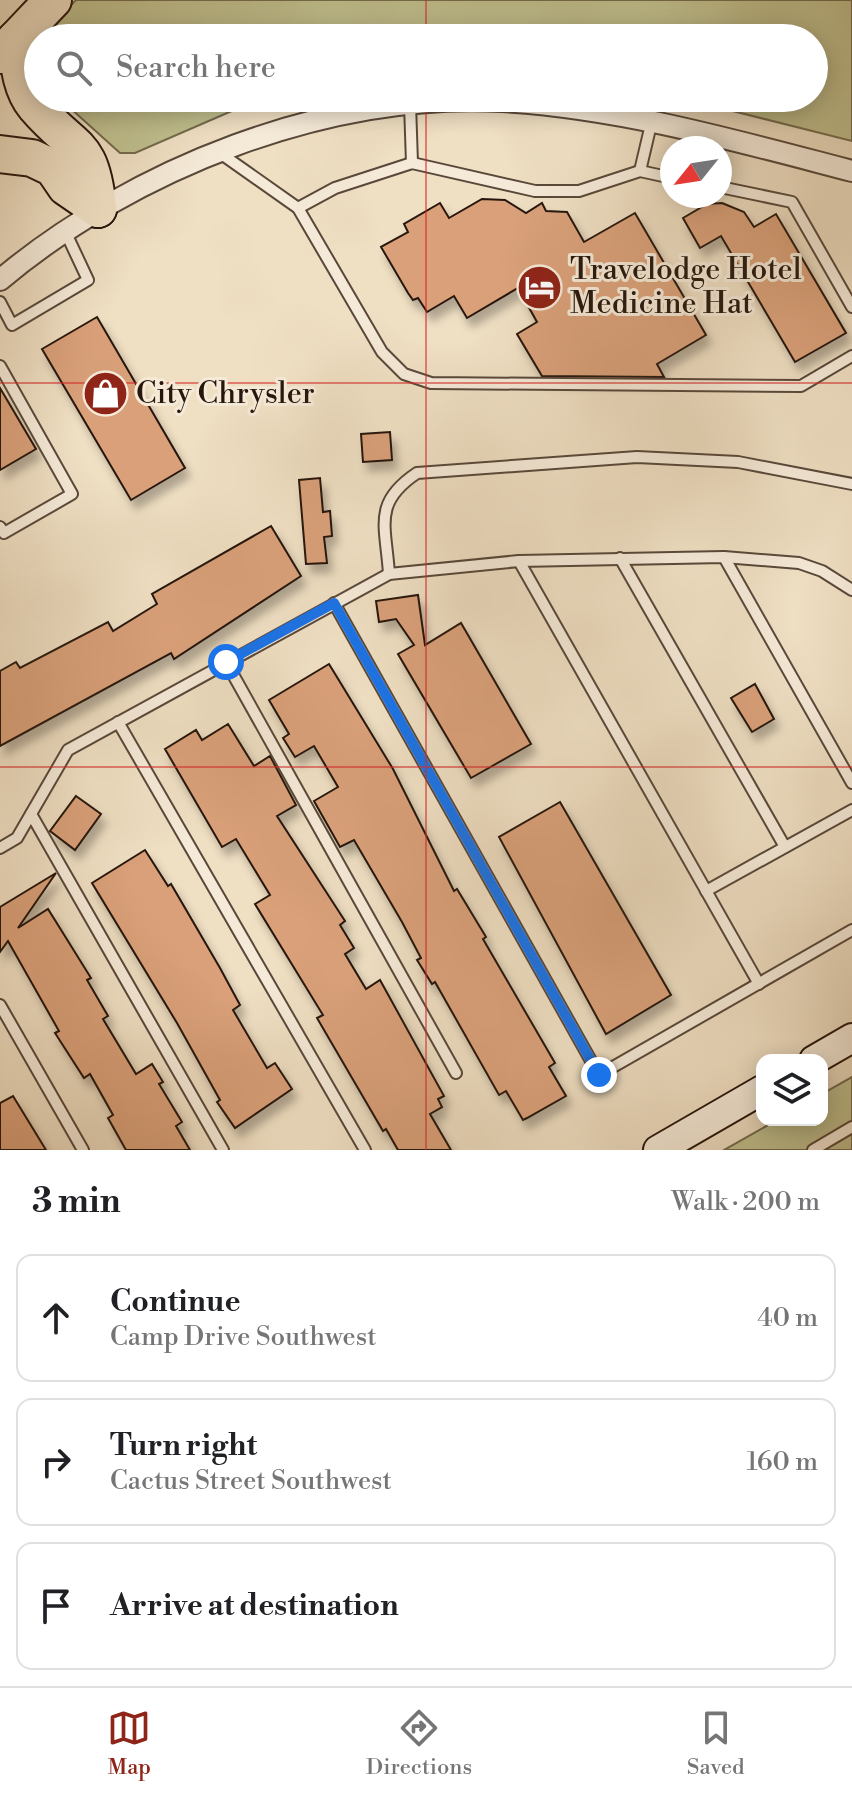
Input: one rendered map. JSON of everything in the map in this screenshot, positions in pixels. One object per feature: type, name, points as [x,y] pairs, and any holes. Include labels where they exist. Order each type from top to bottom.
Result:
[{"type":"highway","points":[[30,24],[53,0]]},
{"type":"highway","points":[[24,31],[8,48],[24,85]]},
{"type":"highway","points":[[41,112],[89,160],[95,174],[98,209]]},
{"type":"highway","points":[[0,154],[32,158],[53,168],[66,187],[98,209]]},
{"type":"street","points":[[0,280],[98,209],[218,151],[335,117],[364,112]]},
{"type":"street","points":[[589,112],[652,120],[852,171]]},
{"type":"street","points":[[824,1054],[852,1038]]},
{"type":"street","points":[[658,1150],[756,1093]]},
{"type":"lane","points":[[410,112],[412,163]]},
{"type":"lane","points":[[640,171],[652,120]]},
{"type":"lane","points":[[218,151],[298,208],[382,352],[404,374],[431,383],[801,386],[852,356]]},
{"type":"lane","points":[[298,208],[335,188],[412,163],[535,191],[579,191],[640,171],[660,175]]},
{"type":"lane","points":[[732,190],[792,202],[852,307]]},
{"type":"lane","points":[[0,302],[12,325],[88,280],[65,231]]},
{"type":"lane","points":[[0,366],[72,494],[2,530]]},
{"type":"lane","points":[[389,574],[385,507],[394,488],[417,473],[637,457],[738,462],[852,484]]},
{"type":"lane","points":[[724,557],[852,783]]},
{"type":"lane","points":[[0,848],[17,838],[68,750],[389,574],[519,561],[724,557],[799,563],[822,571],[852,590]]},
{"type":"lane","points":[[620,558],[785,847]]},
{"type":"lane","points":[[519,561],[759,984]]},
{"type":"lane","points":[[334,603],[599,1075],[852,930]]},
{"type":"lane","points":[[226,662],[456,1073]]},
{"type":"lane","points":[[118,722],[365,1150]]},
{"type":"lane","points":[[706,891],[852,810]]},
{"type":"lane","points":[[31,814],[223,1150]]},
{"type":"lane","points":[[0,1005],[83,1150]]},
{"type":"lane","points":[[813,1150],[852,1127]]},
{"type":"green space","points":[[76,0],[852,0],[852,141],[737,112],[828,112],[828,24],[53,24]]},
{"type":"green space","points":[[75,112],[229,112],[135,153],[120,153]]},
{"type":"green space","points":[[852,1077],[852,1150],[724,1150],[766,1126],[828,1126],[828,1091]]},
{"type":"building","name":"Travelodge Hotel Medicine Hat","points":[[482,199],[505,200],[526,213],[542,203],[546,211],[567,212],[584,242],[635,213],[706,335],[657,364],[664,377],[542,376],[517,334],[537,322],[518,288],[467,318],[454,296],[427,312],[418,298],[413,300],[408,293],[381,247],[408,232],[404,224],[440,203],[449,218]]},
{"type":"building","points":[[732,207],[744,212],[754,227],[776,214],[846,333],[795,362],[721,236],[700,248],[683,218],[700,208]]},
{"type":"building","name":"City Chrysler","points":[[97,317],[185,468],[131,500],[42,349]]},
{"type":"building","points":[[0,388],[36,449],[0,470]]},
{"type":"building","points":[[390,432],[392,460],[363,462],[361,434]]},
{"type":"building","points":[[320,478],[323,512],[330,511],[332,536],[324,537],[327,563],[306,564],[299,480]]},
{"type":"building","points":[[271,526],[301,576],[174,659],[171,653],[0,746],[0,671],[16,662],[20,668],[108,622],[113,631],[157,604],[152,594]]},
{"type":"building","points":[[418,595],[425,645],[461,623],[531,744],[471,778],[398,654],[414,645],[396,619],[379,622],[376,601]]},
{"type":"building","points":[[329,664],[393,769],[454,891],[457,889],[486,937],[483,939],[555,1063],[549,1067],[566,1096],[523,1120],[506,1091],[499,1095],[435,982],[432,984],[417,960],[421,958],[354,840],[340,847],[314,801],[338,787],[314,746],[295,757],[283,738],[289,734],[269,700]]},
{"type":"building","points":[[755,684],[774,719],[752,732],[731,698]]},
{"type":"building","points":[[228,724],[254,766],[270,756],[296,805],[277,816],[345,921],[340,925],[354,948],[345,954],[366,989],[380,980],[444,1096],[438,1099],[442,1107],[430,1114],[451,1150],[398,1150],[386,1129],[383,1131],[317,1018],[323,1015],[255,904],[270,895],[236,839],[222,847],[165,749],[196,730],[202,740]]},
{"type":"building","points":[[76,796],[101,814],[75,850],[50,831]]},
{"type":"building","points":[[560,802],[671,995],[606,1034],[499,837]]},
{"type":"building","points":[[145,850],[168,886],[171,884],[220,968],[240,1005],[233,1010],[267,1068],[275,1063],[292,1089],[235,1128],[217,1102],[220,1100],[177,1023],[92,883]]},
{"type":"building","points":[[56,873],[18,928],[48,909],[91,978],[87,980],[108,1016],[103,1019],[136,1074],[152,1064],[163,1082],[159,1084],[182,1122],[176,1126],[190,1150],[126,1150],[108,1118],[113,1115],[90,1074],[84,1078],[55,1033],[59,1031],[8,941],[0,952],[0,907]]},
{"type":"building","points":[[13,1096],[46,1150],[0,1150],[0,1103]]},
{"type":"place","name":"Travelodge Hotel Medicine Hat","points":[[539,287]]},
{"type":"place","name":"City Chrysler","points":[[105,394]]},
{"type":"route","points":[[226,662],[334,603],[599,1075]]}]
